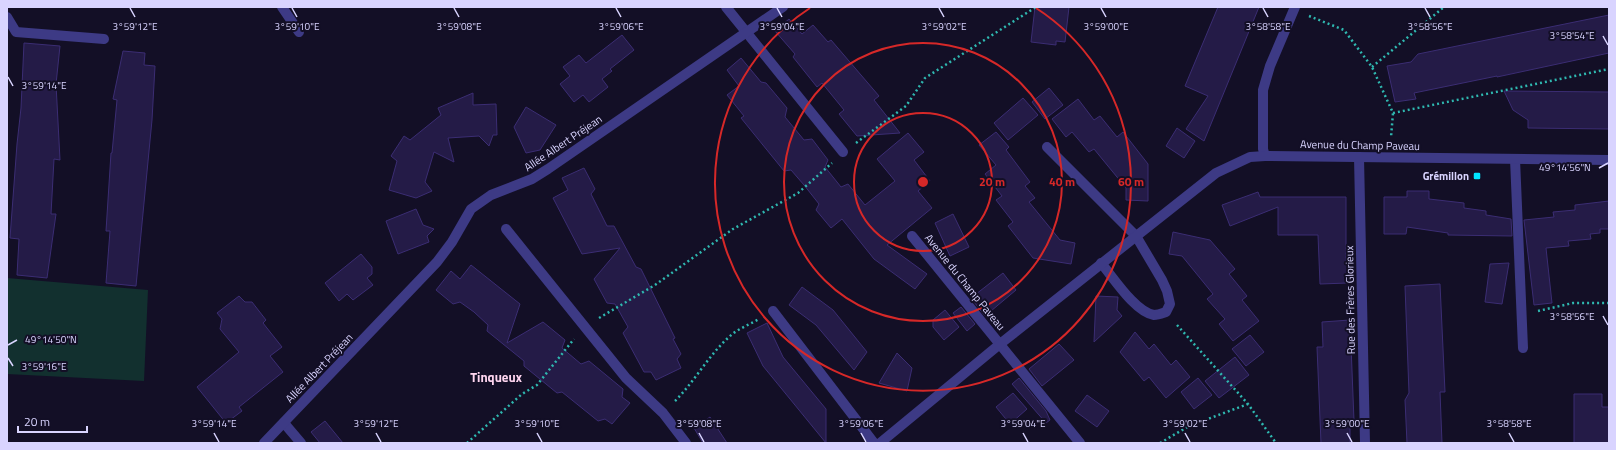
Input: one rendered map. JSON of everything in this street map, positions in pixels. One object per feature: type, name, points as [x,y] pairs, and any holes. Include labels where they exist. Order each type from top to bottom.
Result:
[{"type":"street","points":[[282,7],[299,32]]},
{"type":"street","points":[[726,7],[745,33],[844,152]]},
{"type":"street","name":"Allée Albert Préjean","points":[[264,443],[437,262],[452,242],[471,209],[491,195],[532,179],[548,169],[783,7]]},
{"type":"street","points":[[1265,156],[1263,90],[1270,66],[1294,9]]},
{"type":"street","points":[[7,17],[16,32],[104,39]]},
{"type":"street","points":[[1047,147],[1136,236],[1167,291],[1170,304],[1166,312],[1155,315],[1144,310],[1131,299],[1101,263]]},
{"type":"street","name":"Avenue du Champ Paveau","points":[[880,443],[1101,263],[1216,174],[1250,157],[1609,160]]},
{"type":"street","name":"Rue des Frères Glorieux","points":[[1359,157],[1365,443]]},
{"type":"street","points":[[1515,159],[1523,348]]},
{"type":"street","points":[[506,229],[626,378],[663,413],[686,443]]},
{"type":"street","name":"Avenue du Champ Paveau","points":[[912,236],[1080,443]]},
{"type":"street","points":[[773,311],[874,443]]},
{"type":"street","points":[[284,423],[301,443]]},
{"type":"path","points":[[467,443],[522,394],[537,386],[584,327],[655,285],[733,229],[798,193],[844,152],[906,106],[925,78],[1036,7]]},
{"type":"path","points":[[1372,67],[1444,7]]},
{"type":"path","points":[[1294,9],[1344,30],[1372,67],[1393,113],[1391,137]]},
{"type":"path","points":[[1393,113],[1609,69]]},
{"type":"path","points":[[1522,315],[1573,303],[1609,303]]},
{"type":"path","points":[[663,413],[689,387],[710,357],[730,335],[773,311]]},
{"type":"path","points":[[1166,312],[1248,404],[1276,443]]},
{"type":"path","points":[[1160,443],[1189,426],[1248,404]]},
{"type":"green space","points":[[7,278],[148,290],[144,381],[7,374]]},
{"type":"building","points":[[1035,7],[1069,7],[1065,42],[1056,41],[1056,45],[1031,42]]},
{"type":"building","points":[[1218,7],[1259,7],[1204,141],[1186,129],[1208,96],[1185,86]]},
{"type":"building","points":[[1609,15],[1609,53],[1414,93],[1416,99],[1395,102],[1387,66],[1411,62],[1418,54]]},
{"type":"building","points":[[789,19],[802,34],[813,25],[828,42],[831,40],[879,96],[874,100],[900,133],[857,136],[839,114],[844,110],[822,83],[817,87],[793,57],[795,54],[775,31]]},
{"type":"building","points":[[622,35],[634,50],[610,69],[612,71],[602,79],[608,87],[589,102],[583,95],[574,102],[560,84],[570,76],[563,67],[579,55],[586,63]]},
{"type":"building","points":[[24,43],[60,46],[56,84],[60,160],[54,159],[51,214],[56,214],[47,278],[17,275],[19,239],[10,238],[21,108]]},
{"type":"building","points":[[123,51],[145,53],[144,65],[155,66],[152,120],[136,286],[106,283],[110,231],[106,231],[111,153],[117,100],[113,99]]},
{"type":"building","points":[[741,58],[761,82],[766,83],[787,108],[785,117],[804,140],[812,139],[828,160],[825,167],[841,187],[848,184],[865,205],[895,181],[877,159],[908,133],[924,152],[914,160],[930,181],[918,191],[932,208],[887,245],[927,274],[915,289],[874,259],[842,219],[831,228],[816,210],[819,204],[804,185],[791,170],[784,171],[741,118],[744,116],[727,95],[739,86],[727,70]]},
{"type":"building","points":[[1049,88],[1063,105],[1045,119],[1032,102]]},
{"type":"building","points":[[1504,91],[1609,92],[1609,129],[1528,128],[1528,120],[1513,110]]},
{"type":"building","points":[[473,93],[473,105],[496,104],[497,135],[493,135],[489,146],[479,136],[448,138],[454,162],[434,152],[425,182],[432,191],[416,198],[389,190],[397,161],[391,156],[404,136],[410,140],[441,115],[438,108]]},
{"type":"building","points":[[1023,98],[1038,115],[1008,140],[994,123]]},
{"type":"building","points":[[1078,99],[1094,120],[1100,116],[1117,137],[1123,132],[1148,164],[1148,201],[1126,200],[1126,188],[1094,149],[1089,152],[1072,132],[1066,137],[1052,119]]},
{"type":"building","points":[[526,107],[556,125],[540,150],[526,153],[514,127]]},
{"type":"building","points":[[1177,128],[1195,141],[1184,158],[1166,146]]},
{"type":"building","points":[[996,132],[1009,147],[1006,150],[1030,182],[1025,186],[1035,198],[1029,202],[1060,240],[1075,243],[1071,264],[1033,258],[1008,226],[1013,222],[996,200],[1002,196],[985,174],[996,165],[979,145]]},
{"type":"building","points":[[584,168],[595,189],[591,194],[607,226],[614,226],[636,267],[641,269],[675,338],[673,339],[681,354],[677,359],[681,368],[656,380],[651,372],[644,372],[623,333],[628,327],[615,304],[607,303],[594,279],[620,248],[582,254],[553,198],[568,190],[562,178]]},
{"type":"building","points":[[1407,191],[1429,191],[1429,199],[1464,203],[1464,208],[1486,211],[1486,215],[1511,219],[1512,236],[1448,235],[1448,233],[1407,227],[1406,234],[1384,234],[1384,197],[1407,197]]},
{"type":"building","points":[[1258,192],[1260,197],[1346,197],[1346,264],[1348,264],[1348,283],[1320,284],[1318,235],[1278,235],[1278,207],[1230,226],[1222,205]]},
{"type":"building","points":[[1609,201],[1609,229],[1600,229],[1600,233],[1590,234],[1591,239],[1568,241],[1569,246],[1546,248],[1552,303],[1534,305],[1524,220],[1554,217],[1553,212],[1575,210],[1575,205]]},
{"type":"building","points":[[416,209],[423,225],[434,229],[427,236],[429,242],[398,254],[386,221]]},
{"type":"building","points":[[953,214],[969,247],[950,256],[935,223]]},
{"type":"building","points":[[1173,232],[1210,240],[1235,269],[1229,274],[1247,296],[1242,300],[1259,321],[1233,341],[1219,324],[1225,319],[1207,299],[1213,294],[1182,256],[1169,254]]},
{"type":"building","points":[[361,254],[372,267],[372,274],[367,278],[373,285],[353,300],[347,294],[339,301],[325,283]]},
{"type":"building","points":[[1509,263],[1502,304],[1485,302],[1490,264]]},
{"type":"building","points":[[471,265],[520,304],[507,343],[543,322],[565,340],[562,348],[581,364],[589,361],[623,389],[622,397],[630,403],[612,424],[605,419],[598,421],[562,392],[557,393],[524,366],[524,361],[487,331],[488,325],[474,312],[460,302],[453,304],[436,290],[451,271],[460,279]]},
{"type":"building","points":[[1003,273],[1016,290],[985,316],[971,298]]},
{"type":"building","points":[[1440,284],[1445,392],[1440,392],[1442,443],[1407,443],[1405,400],[1409,393],[1405,286]]},
{"type":"building","points":[[802,287],[833,310],[867,352],[854,370],[816,325],[789,305]]},
{"type":"building","points":[[239,296],[245,302],[252,302],[266,320],[263,323],[282,347],[270,356],[283,372],[239,407],[242,411],[226,423],[197,387],[239,352],[220,329],[222,319],[217,313]]},
{"type":"building","points":[[1096,296],[1118,297],[1117,310],[1122,316],[1094,342]]},
{"type":"building","points":[[961,307],[975,324],[967,331],[953,313]]},
{"type":"building","points":[[945,310],[959,327],[944,340],[933,327],[933,320]]},
{"type":"building","points":[[1350,320],[1354,421],[1350,427],[1350,443],[1321,443],[1317,347],[1323,347],[1322,322]]},
{"type":"building","points":[[767,323],[783,357],[826,409],[826,443],[763,366],[747,333]]},
{"type":"building","points":[[1135,332],[1149,349],[1154,344],[1171,365],[1176,360],[1190,377],[1166,398],[1149,377],[1144,381],[1120,352]]},
{"type":"building","points":[[1250,335],[1264,352],[1246,366],[1232,349]]},
{"type":"building","points":[[1059,344],[1074,360],[1042,386],[1029,369]]},
{"type":"building","points":[[897,353],[912,368],[907,391],[879,383]]},
{"type":"building","points":[[1235,357],[1249,375],[1219,398],[1205,381]]},
{"type":"building","points":[[1019,378],[1046,411],[1050,420],[1046,423],[1012,384]]},
{"type":"building","points":[[1198,378],[1212,395],[1194,409],[1181,392]]},
{"type":"building","points":[[1013,393],[1027,409],[1010,424],[996,407]]},
{"type":"building","points":[[1574,394],[1602,394],[1602,407],[1609,407],[1609,443],[1574,443]]},
{"type":"building","points":[[1087,395],[1109,411],[1097,427],[1075,411]]},
{"type":"building","points":[[710,417],[727,443],[703,443],[694,428]]},
{"type":"building","points":[[325,421],[343,443],[320,443],[311,432]]},
{"type":"place","name":"Grémillon","points":[[1477,176]]},
{"type":"district","name":"Tinqueux","points":[[496,377]]}]
